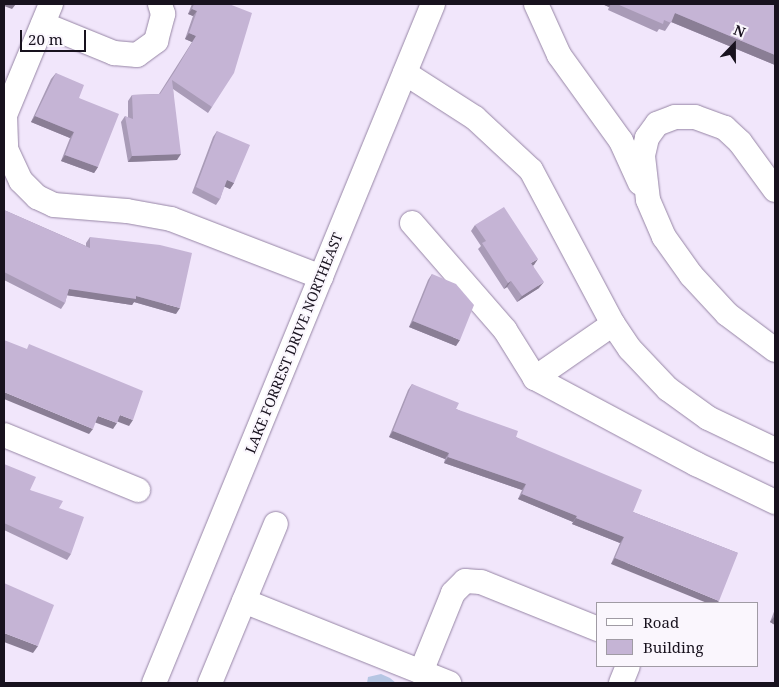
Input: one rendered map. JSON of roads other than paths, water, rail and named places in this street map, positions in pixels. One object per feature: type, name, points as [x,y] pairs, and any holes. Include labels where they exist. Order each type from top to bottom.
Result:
[{"type":"street","points":[[160,4],[162,14],[156,41],[136,55],[114,54],[47,14],[5,115],[6,149],[21,181],[37,197],[54,205],[127,211],[171,219],[321,277]]},
{"type":"street","name":"LAKE FORREST DRIVE NORTHEAST","points":[[154,683],[433,4]]},
{"type":"street","points":[[536,4],[559,55],[621,141],[664,237],[691,275],[727,314],[775,350]]},
{"type":"street","points":[[406,73],[475,118],[531,170],[613,324],[630,349],[668,389],[708,418],[775,450]]},
{"type":"street","points":[[648,200],[643,156],[647,138],[657,124],[675,117],[695,117],[725,128],[740,142],[775,190]]},
{"type":"street","points":[[412,223],[505,330],[535,378],[696,464],[775,502]]},
{"type":"street","points":[[535,378],[613,324]]},
{"type":"street","points":[[4,435],[138,490]]},
{"type":"street","points":[[210,683],[276,524]]},
{"type":"street","points":[[421,672],[452,593],[465,581],[481,582],[596,628]]},
{"type":"street","points":[[244,601],[448,683]]},
{"type":"street","points":[[621,683],[628,667]]},
{"type":"water","points":[[381,674],[396,683],[367,683],[368,677]]}]
